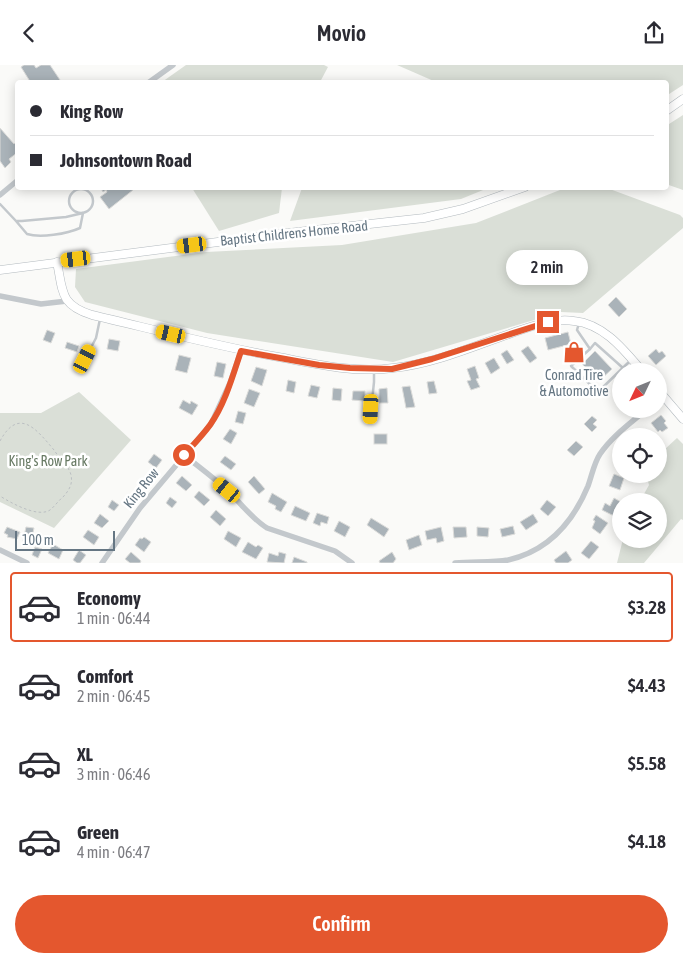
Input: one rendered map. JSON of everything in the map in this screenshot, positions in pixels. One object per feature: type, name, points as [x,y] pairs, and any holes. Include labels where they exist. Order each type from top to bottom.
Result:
[{"type":"street","points":[[152,80],[173,65]]},
{"type":"street","points":[[669,109],[683,99]]},
{"type":"street","points":[[0,195],[15,182]]},
{"type":"street","name":"Baptist Childrens Home Road","points":[[0,270],[424,218],[463,209],[517,190]]},
{"type":"street","points":[[57,262],[67,301],[76,309],[100,317],[241,351],[319,365],[374,369],[399,367],[432,359],[548,322],[564,320],[580,322],[599,329],[610,337],[635,363]]},
{"type":"street","points":[[0,296],[41,304],[67,301]]},
{"type":"street","name":"King Row","points":[[102,563],[140,508],[211,424],[230,383],[241,351]]},
{"type":"street","points":[[668,403],[683,419]]},
{"type":"street","points":[[455,563],[508,560],[542,545],[553,537],[573,516],[582,501],[599,456],[613,439],[637,418]]},
{"type":"street","points":[[184,455],[227,490],[259,523],[267,528],[335,551],[352,563]]},
{"type":"street","points":[[0,550],[28,563]]},
{"type":"lane","points":[[77,190],[72,192],[69,203],[72,210],[83,213]]},
{"type":"lane","points":[[16,221],[66,217],[83,213],[90,209],[93,201],[90,193],[86,190]]},
{"type":"lane","points":[[0,204],[27,234],[42,235],[74,231],[80,228],[83,213]]},
{"type":"lane","points":[[85,359],[96,337],[100,317]]},
{"type":"lane","points":[[580,322],[577,330],[590,349]]},
{"type":"lane","points":[[612,378],[600,389],[596,390],[572,366],[596,343],[618,363]]},
{"type":"lane","points":[[628,363],[632,359]]},
{"type":"lane","points":[[370,420],[374,369]]},
{"type":"path","points":[[0,441],[10,426],[17,424],[30,426],[40,433],[67,467],[72,480],[68,491],[50,510],[46,511],[28,510],[0,496]]},
{"type":"green space","points":[[186,65],[324,65],[328,67],[321,80],[165,80]]},
{"type":"green space","points":[[397,65],[683,65],[683,85],[669,94],[669,80],[431,80]]},
{"type":"green space","points":[[683,115],[683,190],[669,185],[669,124]]},
{"type":"green space","points":[[193,190],[282,190],[279,213],[219,231]]},
{"type":"green space","points":[[301,190],[483,190],[461,199],[290,221]]},
{"type":"green space","points":[[560,190],[612,190],[680,215],[683,218],[683,228],[583,313],[561,312],[393,362],[207,333],[85,302],[75,287],[76,269],[206,252],[342,245],[476,223]]},
{"type":"green space","name":"King's Row Park","points":[[79,392],[131,440],[54,528],[0,502],[0,413],[41,413]]},
{"type":"green space","points":[[677,438],[683,444],[683,520],[681,519],[667,536],[667,493],[644,493],[648,483],[667,483],[667,447]]},
{"type":"green space","points":[[621,548],[657,548],[644,563],[617,563]]},
{"type":"building","points":[[24,65],[34,65],[36,68],[41,65],[50,65],[60,80],[29,80],[21,67]]},
{"type":"building","points":[[0,128],[15,143],[15,154],[9,159],[11,162],[5,168],[0,161]]},
{"type":"building","points":[[106,190],[133,190],[109,209],[100,197],[107,192]]},
{"type":"building","points":[[616,297],[627,309],[619,317],[608,305]]},
{"type":"building","points":[[47,330],[55,333],[51,343],[43,340]]},
{"type":"building","points":[[568,332],[571,344],[548,350],[545,338]]},
{"type":"building","points":[[109,339],[120,341],[118,351],[107,349]]},
{"type":"building","points":[[67,342],[79,346],[77,352],[65,348]]},
{"type":"building","points":[[573,342],[582,350],[573,359],[564,351]]},
{"type":"building","points":[[528,346],[537,358],[530,363],[521,351]]},
{"type":"building","points":[[656,349],[659,353],[662,351],[666,356],[658,363],[654,363],[648,356]]},
{"type":"building","points":[[507,350],[514,360],[507,364],[501,354]]},
{"type":"building","points":[[595,351],[612,369],[599,381],[582,364]]},
{"type":"building","points":[[179,355],[191,358],[187,373],[175,370]]},
{"type":"building","points":[[494,358],[500,368],[491,374],[485,363]]},
{"type":"building","points":[[217,362],[226,364],[223,378],[214,376]]},
{"type":"building","points":[[475,366],[479,378],[476,379],[480,387],[471,390],[467,381],[471,380],[467,369]]},
{"type":"building","points":[[256,367],[267,370],[262,386],[251,381]]},
{"type":"building","points":[[288,380],[296,382],[294,393],[286,391]]},
{"type":"building","points":[[434,381],[437,393],[429,394],[427,382]]},
{"type":"building","points":[[311,385],[320,387],[317,398],[308,396]]},
{"type":"building","points":[[410,386],[415,407],[406,408],[402,387]]},
{"type":"building","points":[[333,388],[342,389],[341,401],[332,400]]},
{"type":"building","points":[[387,388],[388,403],[379,403],[379,389]]},
{"type":"building","points":[[249,389],[260,393],[254,407],[244,403]]},
{"type":"building","points":[[353,391],[365,391],[365,401],[352,400]]},
{"type":"building","points":[[183,400],[190,404],[191,401],[198,405],[192,415],[179,408]]},
{"type":"building","points":[[238,411],[246,413],[243,424],[235,422]]},
{"type":"building","points":[[592,416],[597,420],[593,424],[597,427],[592,432],[584,424]]},
{"type":"building","points":[[657,418],[664,418],[666,421],[664,423],[668,428],[655,428],[651,423]]},
{"type":"building","points":[[230,429],[237,433],[231,444],[223,439]]},
{"type":"building","points":[[374,434],[387,434],[387,444],[374,444]]},
{"type":"building","points":[[576,441],[583,447],[574,456],[567,450]]},
{"type":"building","points":[[154,454],[162,460],[156,468],[148,462]]},
{"type":"building","points":[[225,456],[236,464],[231,470],[220,462]]},
{"type":"building","points":[[182,476],[192,485],[186,491],[176,483]]},
{"type":"building","points":[[254,476],[265,489],[259,494],[248,482]]},
{"type":"building","points":[[612,479],[612,483],[622,483],[620,490],[609,486]]},
{"type":"building","points":[[199,491],[210,500],[204,506],[194,497]]},
{"type":"building","points":[[272,493],[287,502],[281,512],[275,509],[276,506],[268,502]]},
{"type":"building","points":[[170,497],[177,502],[172,508],[166,503]]},
{"type":"building","points":[[112,500],[119,505],[114,511],[108,507]]},
{"type":"building","points":[[547,500],[556,507],[548,516],[540,509]]},
{"type":"building","points":[[612,502],[612,515],[602,510],[605,503],[610,506]]},
{"type":"building","points":[[295,506],[310,513],[306,521],[291,515]]},
{"type":"building","points":[[216,510],[226,519],[220,526],[210,517]]},
{"type":"building","points":[[317,513],[329,517],[327,524],[321,522],[320,526],[313,523]]},
{"type":"building","points":[[100,514],[109,521],[102,528],[94,523]]},
{"type":"building","points":[[533,514],[538,522],[526,530],[520,522]]},
{"type":"building","points":[[596,515],[608,523],[600,534],[592,528]]},
{"type":"building","points":[[371,518],[389,529],[384,537],[367,525]]},
{"type":"building","points":[[339,521],[350,527],[345,537],[334,531]]},
{"type":"building","points":[[513,526],[515,534],[502,537],[500,529]]},
{"type":"building","points":[[7,527],[20,532],[17,539],[7,537],[8,535],[4,533]]},
{"type":"building","points":[[26,527],[34,528],[31,542],[23,541]]},
{"type":"building","points":[[441,527],[444,541],[437,543],[436,538],[427,540],[425,531]]},
{"type":"building","points":[[453,527],[466,527],[467,537],[454,538]]},
{"type":"building","points":[[477,527],[489,528],[488,537],[477,536]]},
{"type":"building","points":[[88,530],[99,537],[94,545],[83,537]]},
{"type":"building","points":[[228,531],[241,538],[236,547],[224,539]]},
{"type":"building","points":[[419,535],[422,545],[409,550],[406,540]]},
{"type":"building","points":[[144,537],[151,542],[144,552],[135,545],[140,538]]},
{"type":"building","points":[[591,541],[599,547],[589,559],[581,553]]},
{"type":"building","points":[[248,542],[256,547],[258,545],[263,548],[256,559],[242,552]]},
{"type":"building","points":[[53,544],[63,550],[59,559],[48,553]]},
{"type":"building","points":[[35,547],[42,549],[38,558],[32,555]]},
{"type":"building","points":[[79,550],[86,555],[80,563],[77,563],[73,560]]},
{"type":"building","points":[[566,551],[572,560],[568,563],[556,563],[554,560]]},
{"type":"building","points":[[131,552],[141,561],[140,563],[130,563],[125,559]]},
{"type":"building","points":[[279,552],[286,554],[284,563],[267,562],[269,553],[278,556]]},
{"type":"building","points":[[392,552],[396,559],[393,563],[380,563],[379,561]]},
{"type":"building","points":[[294,557],[307,562],[307,563],[292,563]]},
{"type":"place","name":"Conrad Tire & Automotive","points":[[574,352]]},
{"type":"route","points":[[184,455],[211,424],[230,383],[241,351],[319,365],[392,369],[432,359],[548,322]]}]
